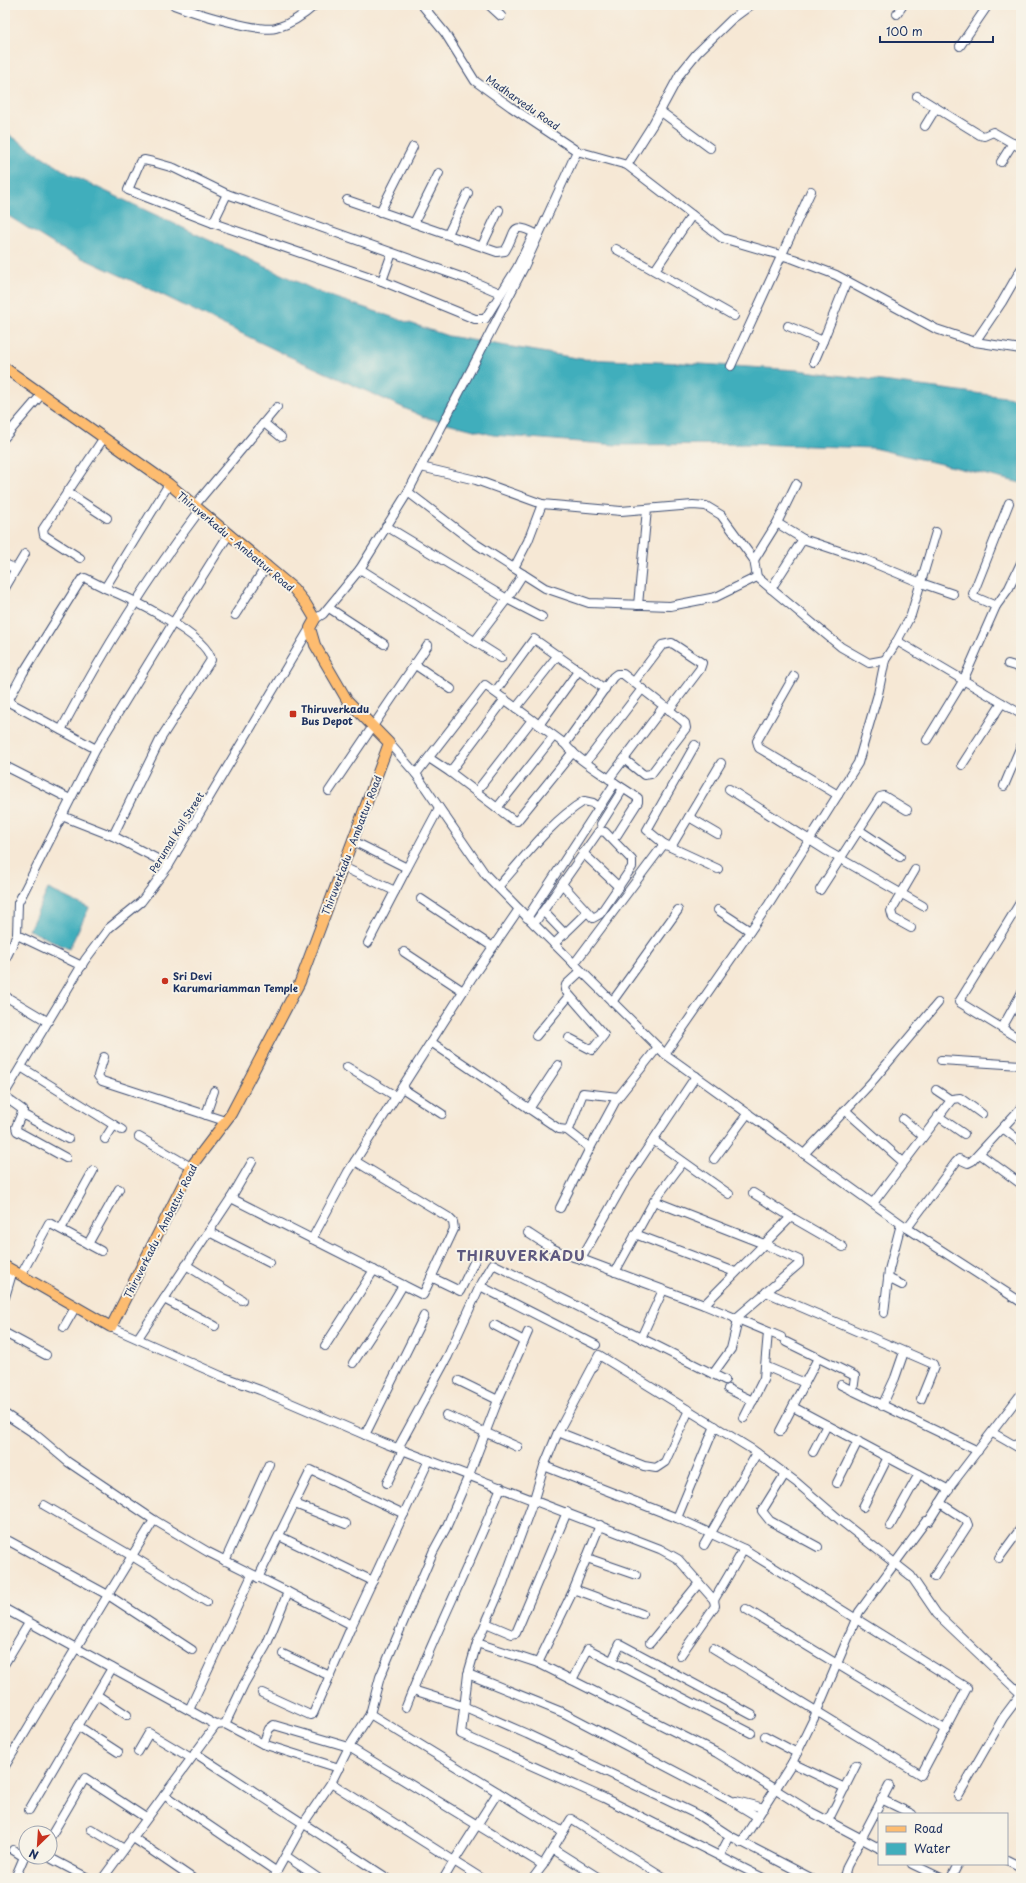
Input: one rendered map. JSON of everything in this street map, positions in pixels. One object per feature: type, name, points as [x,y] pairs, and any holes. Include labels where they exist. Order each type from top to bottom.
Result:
[{"type":"main road","name":"Thiruverkadu - Ambattur Road","points":[[5,368],[103,439],[169,484],[293,588],[306,604],[312,624],[315,645],[347,700],[389,743],[300,982],[231,1114],[191,1167],[111,1327]]},
{"type":"main road","points":[[13,1271],[111,1327]]},
{"type":"street","points":[[174,5],[247,26],[274,29],[305,14],[315,5]]},
{"type":"street","name":"Madharvedu Road","points":[[422,5],[445,33],[475,81],[577,151],[627,165]]},
{"type":"street","points":[[489,5],[501,16]]},
{"type":"street","points":[[751,5],[732,19],[697,53],[680,74],[660,111],[627,165],[722,238],[783,255],[836,275],[936,329],[975,342],[1021,349]]},
{"type":"street","points":[[897,14],[903,5]]},
{"type":"street","points":[[960,46],[988,5]]},
{"type":"street","points":[[917,96],[980,135],[984,136],[993,132],[1021,148]]},
{"type":"street","points":[[925,126],[936,108]]},
{"type":"street","points":[[660,111],[710,148]]},
{"type":"street","points":[[1001,162],[1013,143]]},
{"type":"street","points":[[380,212],[413,147]]},
{"type":"street","points":[[312,624],[329,608],[360,569],[408,492],[490,334],[577,151]]},
{"type":"street","points":[[500,293],[226,194],[174,168],[153,162],[144,160],[137,166],[128,190],[213,223],[382,281],[475,319],[485,319],[488,316],[500,293],[517,268],[533,235],[537,235]]},
{"type":"street","points":[[414,223],[439,172]]},
{"type":"street","points":[[730,366],[783,255],[811,191]]},
{"type":"street","points":[[448,234],[468,193]]},
{"type":"street","points":[[213,223],[226,194]]},
{"type":"street","points":[[347,200],[497,252],[504,252],[514,230],[518,228],[524,227],[537,235]]},
{"type":"street","points":[[482,246],[499,210]]},
{"type":"street","points":[[655,270],[692,215]]},
{"type":"street","points":[[616,250],[655,270],[734,316]]},
{"type":"street","points":[[382,281],[392,253]]},
{"type":"street","points":[[975,342],[1002,302],[1021,269]]},
{"type":"street","points":[[814,362],[847,281]]},
{"type":"street","points":[[788,326],[823,341]]},
{"type":"street","points":[[5,437],[42,394]]},
{"type":"street","points":[[61,730],[136,601],[197,507],[277,407]]},
{"type":"street","points":[[264,423],[281,437]]},
{"type":"street","points":[[80,558],[43,532],[67,492],[103,439]]},
{"type":"street","points":[[421,467],[476,480],[542,504],[621,511],[706,506],[722,515],[754,560],[757,577],[841,647],[869,663],[885,660]]},
{"type":"street","points":[[105,588],[169,484]]},
{"type":"street","points":[[754,560],[777,523],[796,484]]},
{"type":"street","points":[[67,492],[107,518]]},
{"type":"street","points":[[408,492],[476,544],[523,574],[546,588],[588,603],[670,606],[716,597],[757,577]]},
{"type":"street","points":[[996,606],[974,598],[973,594],[1008,503]]},
{"type":"street","points":[[514,568],[528,541],[542,504]]},
{"type":"street","points":[[638,605],[647,509]]},
{"type":"street","points":[[777,523],[803,539],[866,560],[920,583],[953,594]]},
{"type":"street","points":[[386,526],[507,599],[542,617]]},
{"type":"street","points":[[665,1054],[750,931],[810,840],[858,763],[878,694],[885,660],[911,615],[936,532]]},
{"type":"street","points":[[5,960],[16,935],[18,903],[96,748],[229,534]]},
{"type":"street","points":[[771,589],[803,539]]},
{"type":"street","points":[[5,588],[25,554]]},
{"type":"street","points":[[5,564],[16,569]]},
{"type":"street","points":[[927,740],[963,681],[996,606],[1019,573],[1021,564]]},
{"type":"street","points":[[235,616],[267,565]]},
{"type":"street","points":[[360,569],[501,658]]},
{"type":"street","points":[[475,641],[507,599],[523,574]]},
{"type":"street","points":[[96,748],[6,700],[81,580],[85,578],[136,601],[173,623],[205,647],[210,653],[211,660],[162,738],[113,836]]},
{"type":"street","points":[[329,608],[384,644]]},
{"type":"street","name":"Perumal Koil Street","points":[[5,1093],[47,1021],[82,966],[109,928],[141,902],[169,865],[312,624]]},
{"type":"street","points":[[495,692],[534,639],[605,689]]},
{"type":"street","points":[[897,641],[1021,714]]},
{"type":"street","points":[[527,918],[600,807],[624,759],[700,669],[702,663],[672,643],[668,642],[662,645],[634,682]]},
{"type":"street","points":[[329,791],[428,645]]},
{"type":"street","points":[[516,708],[558,655]]},
{"type":"street","points":[[414,664],[451,689]]},
{"type":"street","points":[[1008,664],[1021,668]]},
{"type":"street","points":[[476,792],[579,670]]},
{"type":"street","points":[[565,744],[617,674],[623,674],[685,723],[686,728],[651,774],[644,775],[624,759]]},
{"type":"street","points":[[794,676],[756,744],[759,748],[838,795]]},
{"type":"street","points":[[416,774],[485,685],[565,744],[586,762],[638,798],[638,802],[617,835]]},
{"type":"street","points":[[586,762],[642,689]]},
{"type":"street","points":[[450,772],[505,699]]},
{"type":"street","points":[[962,765],[1002,703]]},
{"type":"street","points":[[497,808],[553,736]]},
{"type":"street","points":[[389,743],[416,774],[485,874],[527,918],[665,1054],[904,1226],[1021,1302]]},
{"type":"street","points":[[695,745],[647,830],[649,833],[668,845],[718,869]]},
{"type":"street","points":[[1004,786],[1021,746]]},
{"type":"street","points":[[429,758],[517,821],[573,752]]},
{"type":"street","points":[[574,964],[668,845],[688,817],[721,763]]},
{"type":"street","points":[[5,766],[70,799]]},
{"type":"street","points":[[601,824],[623,789]]},
{"type":"street","points":[[729,789],[810,840],[923,906]]},
{"type":"street","points":[[820,890],[882,796],[907,810]]},
{"type":"street","points":[[498,887],[556,823],[575,807],[584,801],[600,807]]},
{"type":"street","points":[[368,943],[440,808]]},
{"type":"street","points":[[62,816],[113,836],[169,865]]},
{"type":"street","points":[[688,817],[718,834]]},
{"type":"street","points":[[859,830],[900,857]]},
{"type":"street","points":[[534,924],[598,831],[605,832],[632,860],[632,867],[596,917],[592,918],[586,913],[562,884]]},
{"type":"street","points":[[353,841],[407,868]]},
{"type":"street","points":[[583,853],[619,887]]},
{"type":"street","points":[[343,867],[395,891]]},
{"type":"street","points":[[911,928],[894,918],[891,911],[915,870]]},
{"type":"street","points":[[420,899],[493,947]]},
{"type":"street","points":[[1021,900],[959,1002],[1021,1040]]},
{"type":"street","points":[[312,1239],[355,1161],[463,991],[519,909]]},
{"type":"street","points":[[612,1002],[678,910]]},
{"type":"street","points":[[718,910],[750,931]]},
{"type":"street","points":[[543,911],[565,934]]},
{"type":"street","points":[[554,944],[586,913]]},
{"type":"street","points":[[16,935],[82,966]]},
{"type":"street","points":[[404,952],[463,991]]},
{"type":"street","points":[[569,1038],[592,1050],[604,1034],[565,990],[565,986],[581,971]]},
{"type":"street","points":[[1002,1028],[1021,994]]},
{"type":"street","points":[[5,996],[47,1021]]},
{"type":"street","points":[[536,1036],[569,996]]},
{"type":"street","points":[[804,1154],[882,1070],[938,1003]]},
{"type":"street","points":[[432,1042],[555,1127],[567,1130],[590,1148]]},
{"type":"street","points":[[560,1208],[618,1097],[658,1047]]},
{"type":"street","points":[[104,1057],[98,1076],[102,1081],[225,1121]]},
{"type":"street","points":[[941,1060],[1021,1065]]},
{"type":"street","points":[[530,1109],[558,1065]]},
{"type":"street","points":[[20,1066],[122,1130]]},
{"type":"street","points":[[347,1067],[396,1097]]},
{"type":"street","points":[[580,1259],[623,1185],[696,1076]]},
{"type":"street","points":[[402,1088],[442,1114]]},
{"type":"street","points":[[936,1090],[951,1100]]},
{"type":"street","points":[[206,1115],[214,1091]]},
{"type":"street","points":[[5,1093],[22,1108],[22,1114],[16,1127],[19,1133],[66,1158]]},
{"type":"street","points":[[567,1130],[572,1123],[583,1093],[618,1097]]},
{"type":"street","points":[[873,1203],[951,1100],[954,1098],[960,1098],[982,1114]]},
{"type":"street","points":[[884,1313],[888,1278],[895,1244],[904,1226],[959,1159],[968,1163],[980,1154],[1021,1108]]},
{"type":"street","points":[[845,1110],[903,1162]]},
{"type":"street","points":[[714,1159],[748,1113]]},
{"type":"street","points":[[22,1114],[68,1139]]},
{"type":"street","points":[[938,1116],[964,1134]]},
{"type":"street","points":[[903,1119],[923,1136]]},
{"type":"street","points":[[105,1139],[114,1124]]},
{"type":"street","points":[[1003,1128],[1021,1142]]},
{"type":"street","points":[[138,1137],[191,1167]]},
{"type":"street","points":[[653,1140],[729,1194]]},
{"type":"street","points":[[980,1154],[1021,1184]]},
{"type":"street","points":[[231,1198],[423,1295],[454,1228],[453,1222],[448,1217],[355,1161]]},
{"type":"street","points":[[138,1338],[209,1232],[252,1162]]},
{"type":"street","points":[[615,1272],[654,1201],[683,1162]]},
{"type":"street","points":[[61,1229],[93,1171]]},
{"type":"street","points":[[88,1244],[119,1189]]},
{"type":"street","points":[[753,1192],[843,1248]]},
{"type":"street","points":[[654,1201],[764,1244],[797,1258],[800,1262],[737,1319],[731,1349],[713,1374]]},
{"type":"street","points":[[704,1305],[791,1217]]},
{"type":"street","points":[[5,1297],[13,1271],[48,1225],[51,1224],[101,1251]]},
{"type":"street","points":[[209,1232],[270,1263]]},
{"type":"street","points":[[528,1233],[551,1249],[704,1305],[768,1332],[855,1376],[854,1391]]},
{"type":"street","points":[[635,1234],[735,1272]]},
{"type":"street","points":[[431,1277],[460,1291],[477,1256]]},
{"type":"street","points":[[387,1483],[401,1449],[492,1264],[725,1380]]},
{"type":"street","points":[[186,1265],[242,1300]]},
{"type":"street","points":[[325,1346],[374,1270]]},
{"type":"street","points":[[888,1278],[902,1285]]},
{"type":"street","points":[[353,1362],[403,1285]]},
{"type":"street","points":[[480,1286],[596,1345]]},
{"type":"street","points":[[641,1338],[663,1290]]},
{"type":"street","points":[[766,1292],[930,1362],[934,1366],[921,1399]]},
{"type":"street","points":[[164,1299],[215,1326]]},
{"type":"street","points":[[64,1327],[76,1306]]},
{"type":"street","points":[[365,1435],[424,1316]]},
{"type":"street","points":[[494,1324],[524,1340]]},
{"type":"street","points":[[111,1327],[221,1376],[260,1390],[365,1435],[568,1512],[660,1549],[678,1560],[714,1600],[715,1606],[680,1656]]},
{"type":"street","points":[[164,1795],[275,1875],[303,1824],[331,1783],[349,1747],[370,1714],[380,1677],[433,1552],[446,1528],[469,1475],[498,1400],[528,1332]]},
{"type":"street","points":[[744,1418],[764,1378],[768,1332]]},
{"type":"street","points":[[5,1333],[46,1355]]},
{"type":"street","points":[[882,1406],[895,1378],[904,1352]]},
{"type":"street","points":[[763,1878],[720,1855],[604,1798],[461,1734],[463,1706],[468,1674],[477,1643],[502,1586],[534,1499],[544,1466],[558,1432],[599,1355],[756,1453],[785,1474],[840,1520],[895,1562],[912,1576],[937,1614],[1021,1694],[1003,1718],[958,1796]]},
{"type":"street","points":[[780,1432],[818,1358]]},
{"type":"street","points":[[765,1366],[805,1383]]},
{"type":"street","points":[[459,1382],[498,1400]]},
{"type":"street","points":[[841,1385],[978,1451]]},
{"type":"street","points":[[728,1389],[753,1401]]},
{"type":"street","points":[[741,1843],[792,1763],[837,1665],[859,1612],[926,1520],[929,1521],[949,1490],[1021,1394]]},
{"type":"street","points":[[793,1407],[949,1490]]},
{"type":"street","points":[[558,1432],[644,1466],[656,1468],[665,1462],[689,1410]]},
{"type":"street","points":[[5,1414],[35,1434],[68,1462],[154,1520],[225,1561],[352,1625]]},
{"type":"street","points":[[446,1415],[518,1447]]},
{"type":"street","points":[[813,1452],[827,1425]]},
{"type":"street","points":[[677,1518],[715,1426]]},
{"type":"street","points":[[993,1433],[1021,1449]]},
{"type":"street","points":[[837,1483],[858,1441]]},
{"type":"street","points":[[704,1545],[756,1453]]},
{"type":"street","points":[[863,1507],[888,1458]]},
{"type":"street","points":[[262,1693],[312,1715],[314,1713],[352,1625],[429,1460]]},
{"type":"street","points":[[225,1561],[269,1464]]},
{"type":"street","points":[[544,1466],[677,1518],[744,1549],[967,1688],[921,1775],[817,1710],[713,1648]]},
{"type":"street","points":[[189,1710],[255,1576],[279,1536],[311,1470],[404,1514]]},
{"type":"street","points":[[785,1474],[762,1511],[770,1521],[818,1547]]},
{"type":"street","points":[[890,1526],[919,1474]]},
{"type":"street","points":[[406,1707],[467,1566],[479,1542],[501,1487]]},
{"type":"street","points":[[934,1577],[968,1525],[966,1520],[940,1503]]},
{"type":"street","points":[[295,1504],[346,1524]]},
{"type":"street","points":[[44,1505],[207,1602]]},
{"type":"street","points":[[486,1623],[512,1634],[516,1633],[568,1512]]},
{"type":"street","points":[[5,1766],[75,1648],[154,1520]]},
{"type":"street","points":[[538,1663],[574,1589],[600,1525]]},
{"type":"street","points":[[999,1558],[1021,1528]]},
{"type":"street","points":[[279,1536],[373,1581]]},
{"type":"street","points":[[9,1541],[108,1596],[192,1650]]},
{"type":"street","points":[[714,1600],[744,1549]]},
{"type":"street","points":[[587,1558],[636,1575]]},
{"type":"street","points":[[650,1643],[699,1583]]},
{"type":"street","points":[[574,1589],[642,1614]]},
{"type":"street","points":[[225,1724],[244,1684],[266,1646],[288,1592]]},
{"type":"street","points":[[746,1608],[837,1665],[946,1730]]},
{"type":"street","points":[[5,1609],[216,1724],[225,1724],[263,1744],[339,1768]]},
{"type":"street","points":[[5,1661],[29,1622]]},
{"type":"street","points":[[477,1643],[538,1663],[716,1753],[828,1821],[878,1848]]},
{"type":"street","points":[[612,1661],[620,1644],[752,1715]]},
{"type":"street","points":[[572,1680],[588,1649],[750,1733]]},
{"type":"street","points":[[283,1654],[330,1676]]},
{"type":"street","points":[[29,1810],[112,1668]]},
{"type":"street","points":[[468,1674],[564,1713],[730,1800],[758,1817]]},
{"type":"street","points":[[413,1690],[463,1706],[527,1734],[698,1815],[741,1843],[811,1878]]},
{"type":"street","points":[[97,1695],[127,1715]]},
{"type":"street","points":[[370,1714],[563,1832]]},
{"type":"street","points":[[103,1878],[216,1724]]},
{"type":"street","points":[[263,1744],[269,1729],[274,1725],[349,1747],[543,1866]]},
{"type":"street","points":[[78,1726],[118,1752]]},
{"type":"street","points":[[138,1752],[149,1733],[193,1755],[387,1878]]},
{"type":"street","points":[[765,1736],[797,1752]]},
{"type":"street","points":[[792,1763],[845,1788]]},
{"type":"street","points":[[828,1821],[856,1765]]},
{"type":"street","points":[[57,1825],[85,1778],[146,1818]]},
{"type":"street","points":[[331,1783],[481,1878]]},
{"type":"street","points":[[847,1878],[845,1873],[847,1866],[889,1786]]},
{"type":"street","points":[[444,1878],[498,1792]]},
{"type":"street","points":[[881,1799],[910,1813]]},
{"type":"street","points":[[730,1800],[764,1808]]},
{"type":"street","points":[[535,1878],[534,1877],[543,1866],[571,1819],[665,1878]]},
{"type":"street","points":[[91,1829],[124,1849]]},
{"type":"street","points":[[720,1855],[730,1836]]},
{"type":"street","points":[[132,1837],[192,1878]]},
{"type":"street","points":[[553,1849],[599,1878]]},
{"type":"street","points":[[12,1850],[24,1857],[15,1878]]},
{"type":"street","points":[[286,1856],[318,1878]]},
{"type":"street","points":[[1008,1860],[1021,1867]]},
{"type":"street","points":[[58,1862],[88,1878]]},
{"type":"street","points":[[914,1865],[941,1878]]},
{"type":"street","points":[[951,1878],[958,1865]]},
{"type":"water","points":[[5,132],[69,174],[321,293],[448,336],[582,359],[684,363],[797,370],[1021,399],[1021,483],[873,448],[751,444],[616,445],[493,435],[424,417],[286,355],[148,288],[60,248],[5,214]]},
{"type":"water","points":[[48,889],[89,908],[69,949],[29,930]]},
{"type":"place","name":"Thiruverkadu Bus Depot","points":[[293,714]]},
{"type":"place","name":"Sri Devi Karumariamman Temple","points":[[165,981]]},
{"type":"district","name":"THIRUVERKADU","points":[[521,1255]]}]
